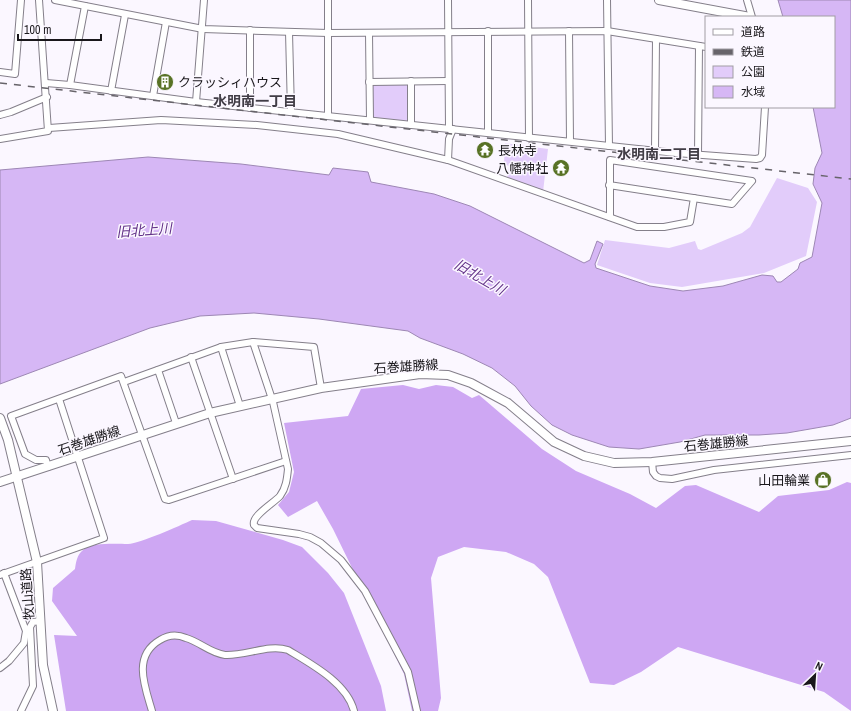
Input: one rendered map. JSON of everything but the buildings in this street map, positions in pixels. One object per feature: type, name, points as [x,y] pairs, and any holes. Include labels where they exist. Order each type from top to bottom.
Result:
[{"type":"main road","points":[[659,0],[690,2],[747,16]]},
{"type":"main road","name":"石巻雄勝線","points":[[0,482],[210,413],[271,398],[321,388],[406,376],[434,374],[448,375],[471,383],[490,392],[508,403],[554,442],[584,456],[614,463],[652,462],[851,441]]},
{"type":"main road","name":"牧山道路","points":[[0,418],[8,440],[37,562],[43,664],[53,711]]},
{"type":"street","points":[[0,72],[15,74],[22,0]]},
{"type":"street","points":[[0,139],[48,132],[47,96],[39,0]]},
{"type":"street","points":[[55,0],[125,15],[203,29],[328,33],[607,31],[703,47],[698,155]]},
{"type":"street","points":[[196,102],[203,29],[204,0]]},
{"type":"street","points":[[328,0],[328,116]]},
{"type":"street","points":[[448,0],[448,81],[451,128],[448,160]]},
{"type":"street","points":[[528,0],[529,138]]},
{"type":"street","points":[[607,0],[609,146]]},
{"type":"street","points":[[747,0],[751,16]]},
{"type":"street","points":[[70,84],[85,6]]},
{"type":"street","points":[[111,91],[125,15]]},
{"type":"street","points":[[153,96],[166,22]]},
{"type":"street","points":[[250,30],[250,108]]},
{"type":"street","points":[[488,31],[488,132]]},
{"type":"street","points":[[569,31],[570,141]]},
{"type":"street","points":[[289,32],[291,112]]},
{"type":"street","points":[[369,33],[370,120]]},
{"type":"street","points":[[655,150],[656,39]]},
{"type":"street","points":[[411,81],[411,125]]},
{"type":"street","points":[[369,82],[448,81]]},
{"type":"street","points":[[46,83],[70,84],[196,102],[451,128],[529,138],[698,155],[760,158],[766,108]]},
{"type":"street","points":[[0,115],[11,112],[47,96]]},
{"type":"street","points":[[49,128],[161,120],[250,124],[338,134],[448,160],[637,227],[664,227],[690,222],[694,198]]},
{"type":"street","points":[[609,185],[732,204],[752,181],[610,160],[609,185],[610,217]]},
{"type":"street","points":[[253,342],[271,398],[288,469],[287,480],[283,491],[279,497],[255,518],[253,522],[254,526],[257,528],[310,537],[322,543],[341,560],[365,591],[408,672],[417,711]]},
{"type":"street","points":[[124,382],[221,347],[253,342],[314,347],[321,388]]},
{"type":"street","points":[[221,347],[240,406]]},
{"type":"street","points":[[191,358],[234,478]]},
{"type":"street","points":[[158,370],[176,423]]},
{"type":"street","points":[[48,467],[46,460],[36,460],[25,454],[11,416],[121,376],[165,499],[169,500],[286,461]]},
{"type":"street","points":[[1,668],[24,642],[26,631],[2,574],[104,538],[60,399]]},
{"type":"street","points":[[652,462],[653,472],[656,476],[660,478],[672,479],[714,470],[851,455]]},
{"type":"street","points":[[21,711],[33,686],[30,627],[33,622],[41,621]]},
{"type":"street","points":[[152,711],[142,677],[143,662],[154,643],[162,638],[174,635],[186,637],[208,650],[222,654],[242,654],[281,648],[288,650],[326,674],[347,697],[354,711]]},
{"type":"street","points":[[0,659],[1,668]]},
{"type":"green space","points":[[373,83],[409,84],[409,121],[372,118]]},
{"type":"green space","points":[[505,143],[548,149],[543,192],[507,178],[509,166],[504,164]]},
{"type":"green space","points":[[777,178],[808,188],[817,202],[806,256],[764,273],[682,287],[650,283],[597,265],[605,240],[669,248],[695,241],[698,249],[701,250],[742,233],[750,227]]},
{"type":"shaded area","points":[[403,385],[419,389],[436,385],[453,387],[472,398],[479,395],[542,449],[576,471],[630,494],[656,508],[685,486],[696,485],[759,512],[778,496],[829,490],[847,482],[851,483],[851,711],[824,692],[678,647],[641,672],[614,685],[590,683],[548,577],[534,564],[506,552],[464,547],[438,557],[431,578],[441,698],[438,711],[412,711],[404,674],[333,529],[317,501],[288,517],[278,505],[289,492],[294,472],[284,423],[348,416],[361,389]]},
{"type":"shaded area","points":[[192,520],[216,521],[283,540],[302,547],[328,573],[344,593],[381,686],[386,711],[66,711],[54,635],[77,636],[52,601],[53,588],[75,569],[79,554],[87,547],[111,544],[128,544],[142,541]]},
{"type":"water","name":"旧北上川","points":[[778,0],[851,0],[851,418],[833,425],[787,433],[759,435],[705,435],[680,442],[639,449],[609,447],[572,435],[552,425],[531,406],[515,386],[492,368],[463,354],[420,338],[408,331],[319,319],[254,313],[200,316],[150,328],[0,384],[0,170],[148,157],[241,164],[329,175],[333,168],[368,172],[371,182],[434,194],[470,206],[584,263],[590,260],[597,241],[603,244],[595,264],[596,268],[650,286],[683,291],[723,286],[762,275],[773,276],[777,282],[781,282],[798,269],[800,263],[812,257],[822,203],[813,184],[815,168],[822,153],[813,108],[835,108],[835,16],[783,16]]},
{"type":"railway","points":[[0,83],[851,179]]},
{"type":"place","name":"クラッシィハウス","points":[[165,82]]},
{"type":"place","name":"長林寺","points":[[485,150]]},
{"type":"place","name":"八幡神社","points":[[561,168]]},
{"type":"place","name":"山田輪業","points":[[823,480]]},
{"type":"district","name":"水明南一丁目","points":[[255,101]]},
{"type":"district","name":"水明南二丁目","points":[[659,154]]}]
